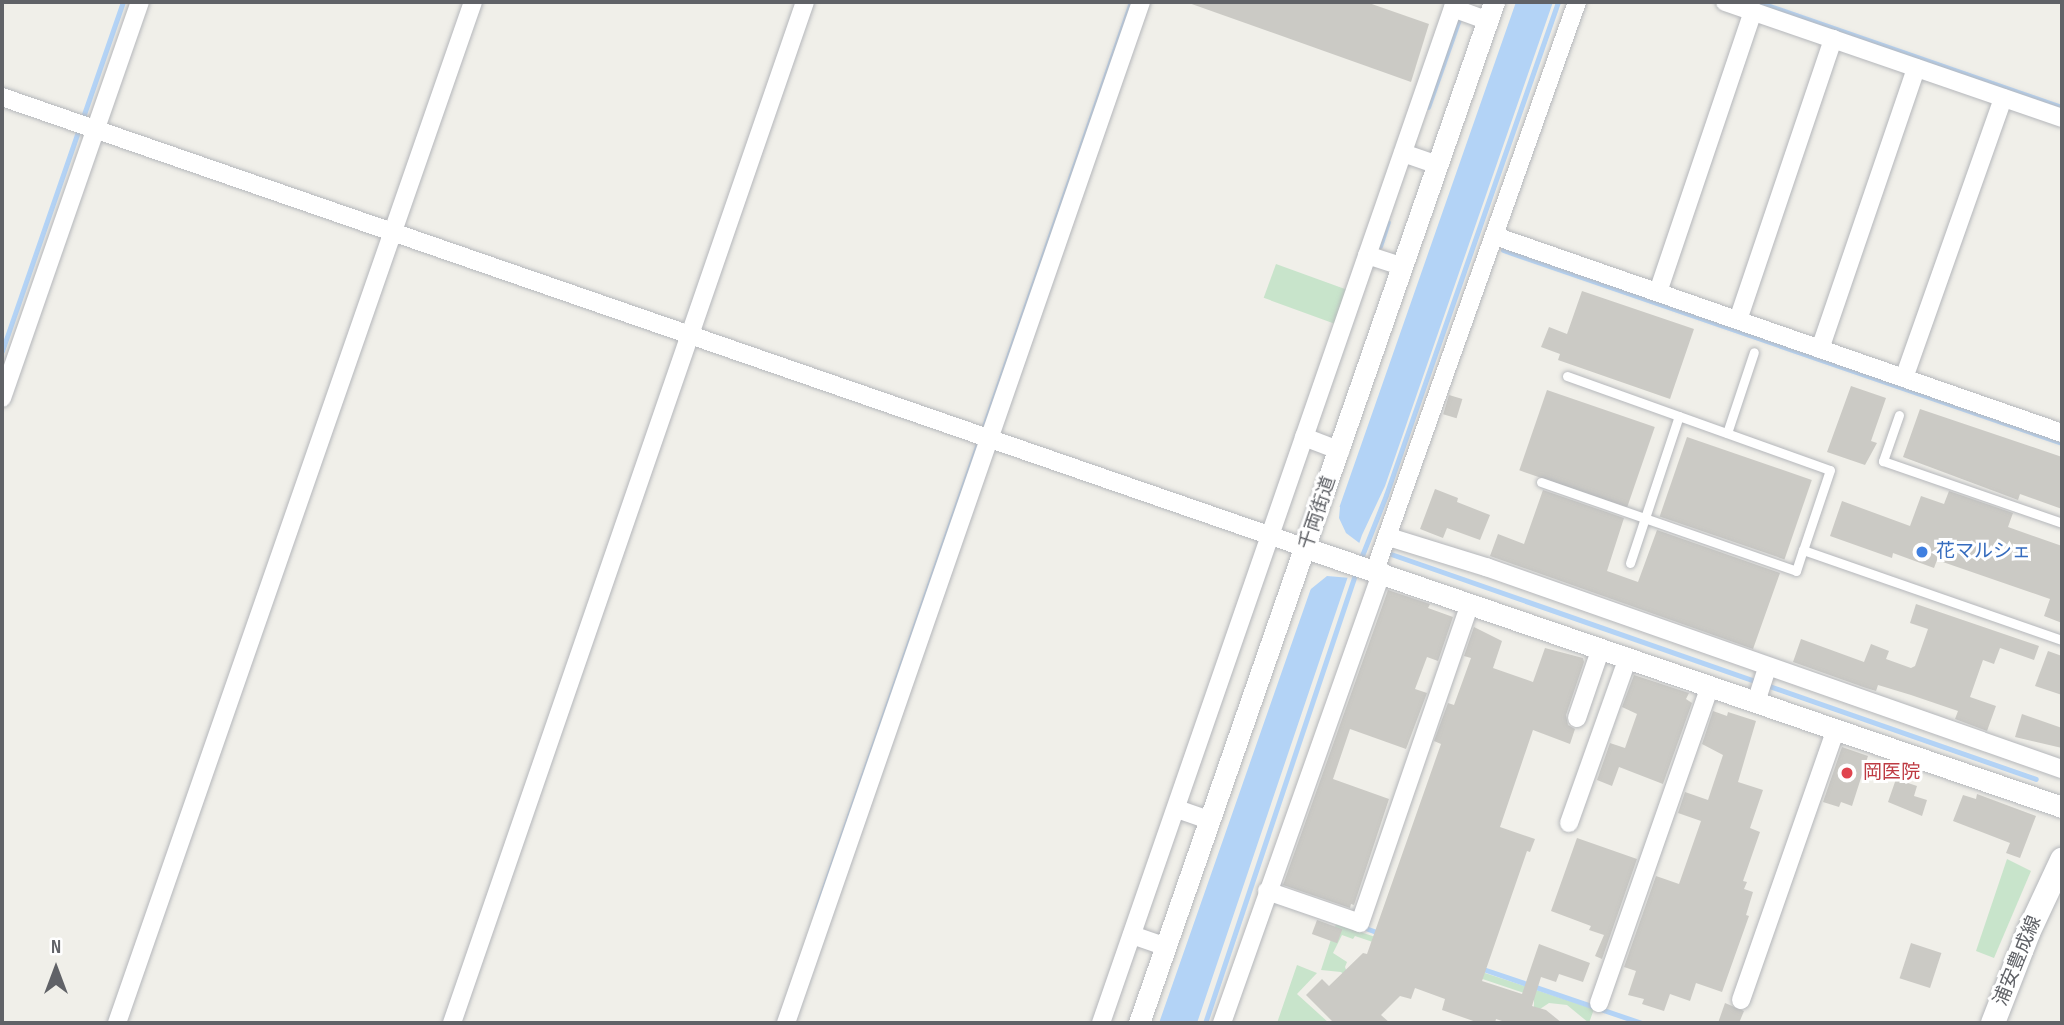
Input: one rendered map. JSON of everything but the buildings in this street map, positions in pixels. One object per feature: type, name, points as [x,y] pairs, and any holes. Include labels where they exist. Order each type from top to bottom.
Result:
[{"type":"main road","name":"浦安豊成線","points":[[1993,1023],[2028,933],[2062,860]]},
{"type":"street","points":[[2,398],[85,126],[140,2]]},
{"type":"street","points":[[117,1023],[473,2]]},
{"type":"street","points":[[452,1023],[805,2]]},
{"type":"street","points":[[786,1023],[982,437],[1141,2]]},
{"type":"street","points":[[1222,1023],[1373,569],[1389,537],[1577,2]]},
{"type":"street","points":[[1725,2],[2062,118]]},
{"type":"street","points":[[1101,1023],[1138,937],[1183,811],[1304,438],[1367,255],[1408,155],[1458,8],[1491,11]]},
{"type":"street","name":"千両街道","points":[[1139,1023],[1211,821],[1313,550],[1340,451],[1491,11]]},
{"type":"street","points":[[1658,292],[1753,12]]},
{"type":"street","points":[[1738,320],[1833,39]]},
{"type":"street","points":[[1820,349],[1916,68]]},
{"type":"street","points":[[2,97],[1710,686],[1762,684],[1836,729],[2062,807]]},
{"type":"street","points":[[1904,378],[2003,98]]},
{"type":"street","points":[[1408,155],[1437,165]]},
{"type":"street","points":[[1495,236],[2062,433]]},
{"type":"street","points":[[1367,255],[1403,267]]},
{"type":"street","points":[[1304,438],[1340,451]]},
{"type":"street","points":[[1389,537],[1486,567],[1762,684],[2062,769]]},
{"type":"street","points":[[1267,891],[1360,923],[1470,603]]},
{"type":"street","points":[[1577,718],[1601,648]]},
{"type":"street","points":[[1569,823],[1628,657]]},
{"type":"street","points":[[1599,1003],[1710,686]]},
{"type":"street","points":[[1741,1000],[1836,729]]},
{"type":"street","points":[[1183,811],[1211,821]]},
{"type":"street","points":[[1138,937],[1166,947]]},
{"type":"lane","points":[[1727,433],[1754,352]]},
{"type":"lane","points":[[1541,482],[1796,572],[1830,470],[1567,376]]},
{"type":"lane","points":[[1899,415],[1883,461],[2062,523]]},
{"type":"lane","points":[[1630,563],[1679,416]]},
{"type":"lane","points":[[1803,550],[2062,640]]},
{"type":"green space","points":[[1276,264],[1348,290],[1336,324],[1264,298]]},
{"type":"green space","points":[[2007,859],[2031,871],[1994,958],[1976,951]]},
{"type":"green space","points":[[1336,924],[1594,1009],[1589,1023],[1567,1005],[1549,1003],[1534,1013],[1534,1000],[1524,993],[1355,936],[1353,939],[1342,935],[1333,953],[1347,962],[1345,967],[1349,978],[1341,972],[1321,970]]},
{"type":"green space","points":[[1297,965],[1317,973],[1297,994],[1329,1023],[1277,1023]]},
{"type":"water","points":[[1516,2],[1553,2],[1385,486],[1362,535],[1197,1023],[1159,1023]]},
{"type":"pier","points":[[1337,506],[1340,507],[1339,518],[1346,533],[1362,545],[1351,578],[1327,576],[1306,593]]},
{"type":"waterway","points":[[2,351],[123,2]]},
{"type":"waterway","points":[[817,908],[1131,2]]},
{"type":"waterway","points":[[1428,107],[1465,2]]},
{"type":"waterway","points":[[1359,563],[1386,495],[1558,2]]},
{"type":"waterway","points":[[1758,2],[2062,107]]},
{"type":"waterway","points":[[1380,246],[1388,222]]},
{"type":"waterway","points":[[1503,250],[2062,443]]},
{"type":"waterway","points":[[1388,553],[2036,779]]},
{"type":"waterway","points":[[1205,1023],[1356,572]]},
{"type":"waterway","points":[[1368,929],[1382,934]]},
{"type":"waterway","points":[[1480,968],[1642,1023]]},
{"type":"place","name":"花マルシェ","points":[[1922,552]]},
{"type":"place","name":"岡医院","points":[[1847,773]]}]
